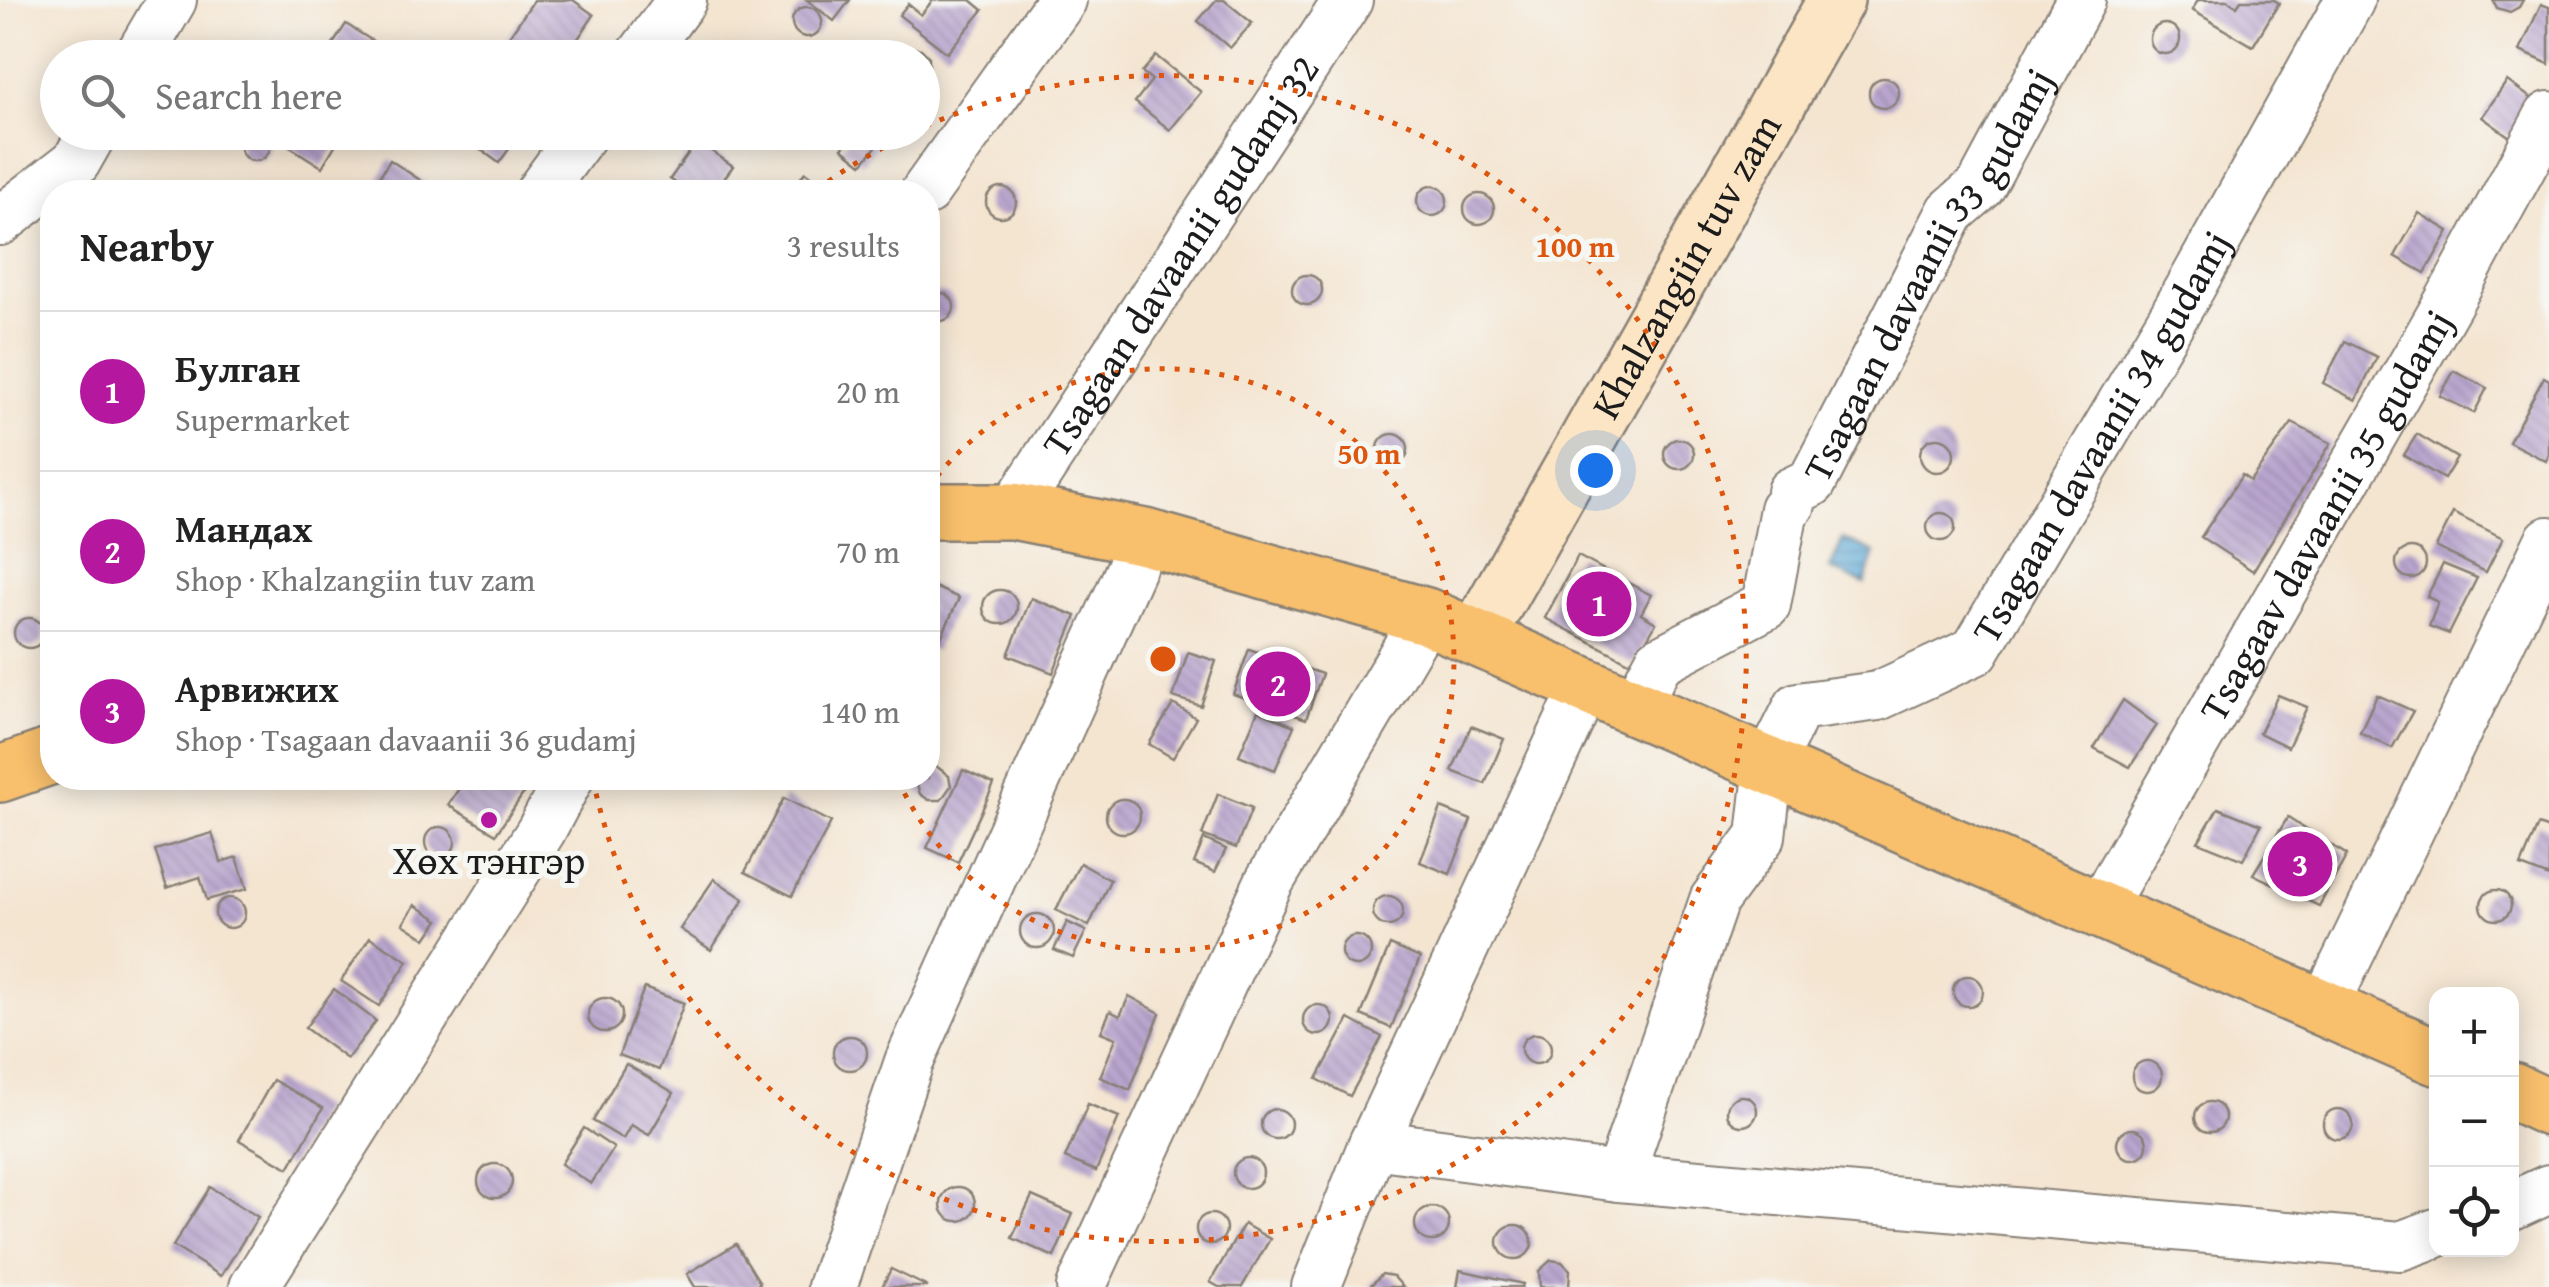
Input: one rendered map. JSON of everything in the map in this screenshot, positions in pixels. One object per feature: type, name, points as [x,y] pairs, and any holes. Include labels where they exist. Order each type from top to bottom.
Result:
[{"type":"highway","points":[[940,511],[1013,511],[1144,537],[1426,616],[2429,1054]]},
{"type":"highway","points":[[0,774],[40,760]]},
{"type":"highway","points":[[2519,1094],[2549,1108]]},
{"type":"street","points":[[149,40],[172,0]]},
{"type":"street","points":[[653,40],[682,0]]},
{"type":"street","points":[[933,180],[1062,0]]},
{"type":"street","name":"Tsagaan davaanii gudamj 32","points":[[1013,511],[1348,0]]},
{"type":"street","name":"Khalzangiin tuv zam","points":[[1477,636],[1836,0]]},
{"type":"street","name":"Tsagaan davaanii 33 gudamj","points":[[1610,695],[1659,661],[1766,604],[1784,509],[1791,504],[1791,492],[1812,482],[1951,212],[1981,186],[2081,0]]},
{"type":"street","name":"Tsagaan davaanii 34 gudamj","points":[[1769,765],[1798,707],[1878,696],[1975,651],[2188,290],[2350,0]]},
{"type":"street","name":"Tsagaav davaanii 35 gudamj","points":[[2099,910],[2448,303],[2549,116]]},
{"type":"street","points":[[53,180],[76,162],[83,150]]},
{"type":"street","points":[[549,180],[571,150]]},
{"type":"street","points":[[0,222],[40,190]]},
{"type":"street","points":[[832,1287],[909,1062],[1144,537]]},
{"type":"street","points":[[2324,1007],[2549,541]]},
{"type":"street","points":[[1080,1287],[1270,882],[1426,616]]},
{"type":"street","points":[[1316,1287],[1373,1144],[1610,695]]},
{"type":"street","points":[[1620,1176],[1714,900],[1761,836],[1769,765]]},
{"type":"street","points":[[254,1287],[541,831],[563,790]]},
{"type":"street","points":[[1373,1144],[1620,1176],[2400,1246],[2429,1236]]},
{"type":"street","points":[[2519,1203],[2549,1189]]},
{"type":"water","points":[[1843,539],[1875,553],[1865,584],[1830,569]]},
{"type":"building","points":[[534,0],[573,0],[594,15],[577,40],[508,38]]},
{"type":"building","points":[[807,0],[850,0],[834,21]]},
{"type":"building","points":[[933,0],[971,0],[983,10],[947,53],[940,47],[940,40],[931,40],[899,15],[908,4],[921,15]]},
{"type":"building","points":[[1216,0],[1224,0],[1252,23],[1230,48],[1198,21]]},
{"type":"building","points":[[2198,0],[2228,0],[2237,6],[2241,0],[2279,3],[2253,46],[2192,10]]},
{"type":"building","points":[[2493,0],[2523,0],[2510,12],[2497,8]]},
{"type":"building","points":[[2541,4],[2549,7],[2549,64],[2520,51]]},
{"type":"building","points":[[807,7],[817,12],[822,22],[817,32],[807,37],[797,32],[792,22],[797,12]]},
{"type":"building","points":[[346,24],[371,40],[336,40]]},
{"type":"building","points":[[2165,24],[2179,33],[2180,39],[2171,53],[2165,54],[2151,45],[2150,39],[2159,25]]},
{"type":"building","points":[[1156,56],[1201,92],[1170,130],[1135,102],[1152,80],[1142,72]]},
{"type":"building","points":[[1884,78],[1895,82],[1899,93],[1895,104],[1884,108],[1873,104],[1869,93],[1873,82]]},
{"type":"building","points":[[2507,81],[2535,101],[2510,137],[2482,117]]},
{"type":"building","points":[[269,150],[266,157],[255,161],[241,152]]},
{"type":"building","points":[[295,150],[332,150],[322,167]]},
{"type":"building","points":[[481,150],[508,150],[499,163]]},
{"type":"building","points":[[691,150],[710,150],[733,166],[723,180],[670,179]]},
{"type":"building","points":[[844,150],[873,150],[862,164]]},
{"type":"building","points":[[390,160],[420,180],[379,180]]},
{"type":"building","points":[[805,172],[815,180],[799,180]]},
{"type":"building","points":[[1432,186],[1443,190],[1447,201],[1443,212],[1432,216],[1421,212],[1417,201],[1421,190]]},
{"type":"building","points":[[1001,187],[1012,191],[1016,202],[1012,213],[1001,217],[990,213],[986,202],[990,191]]},
{"type":"building","points":[[1479,194],[1490,198],[1494,209],[1490,220],[1479,224],[1468,220],[1464,209],[1468,198]]},
{"type":"building","points":[[2419,213],[2449,231],[2425,273],[2395,256]]},
{"type":"building","points":[[1307,275],[1318,279],[1322,290],[1318,301],[1307,305],[1296,301],[1292,290],[1296,279]]},
{"type":"building","points":[[940,293],[953,301],[953,313],[940,321]]},
{"type":"building","points":[[2345,341],[2377,357],[2356,400],[2323,383]]},
{"type":"building","points":[[2454,371],[2487,388],[2474,413],[2440,396]]},
{"type":"building","points":[[2544,377],[2549,380],[2546,461],[2509,442]]},
{"type":"building","points":[[2292,423],[2331,443],[2253,571],[2201,537],[2242,475],[2250,481]]},
{"type":"building","points":[[1393,434],[1404,438],[1408,449],[1404,460],[1393,464],[1382,460],[1378,449],[1382,438]]},
{"type":"building","points":[[2417,434],[2457,458],[2444,479],[2404,455]]},
{"type":"building","points":[[1937,438],[1949,443],[1954,455],[1949,467],[1937,472],[1925,467],[1920,455],[1925,443]]},
{"type":"building","points":[[1679,439],[1690,443],[1694,454],[1690,465],[1679,469],[1668,465],[1664,454],[1668,443]]},
{"type":"building","points":[[1941,513],[1951,517],[1955,527],[1951,537],[1941,541],[1931,537],[1927,527],[1931,517]]},
{"type":"building","points":[[2453,513],[2503,538],[2486,572],[2436,547]]},
{"type":"building","points":[[2411,548],[2422,552],[2426,563],[2422,574],[2411,578],[2400,574],[2396,563],[2400,552]]},
{"type":"building","points":[[1578,556],[1651,595],[1641,614],[1656,623],[1633,664],[1545,618]]},
{"type":"building","points":[[2443,564],[2477,578],[2449,634],[2429,626],[2438,602],[2427,597]]},
{"type":"building","points":[[940,589],[959,598],[940,640]]},
{"type":"building","points":[[1000,590],[1012,595],[1017,607],[1012,619],[1000,624],[988,619],[983,607],[988,595]]},
{"type":"building","points":[[1031,598],[1076,616],[1053,673],[1008,655]]},
{"type":"building","points":[[23,619],[40,622],[40,644],[23,647],[15,639],[15,627]]},
{"type":"building","points":[[1249,649],[1322,674],[1306,719],[1233,694]]},
{"type":"building","points":[[1188,652],[1216,661],[1201,706],[1173,697]]},
{"type":"building","points":[[2278,695],[2307,707],[2288,747],[2259,733]]},
{"type":"building","points":[[2377,695],[2413,711],[2392,748],[2360,732]]},
{"type":"building","points":[[2123,700],[2157,725],[2130,767],[2094,748]]},
{"type":"building","points":[[1173,704],[1196,718],[1173,758],[1149,744]]},
{"type":"building","points":[[1258,711],[1294,726],[1275,770],[1239,755]]},
{"type":"building","points":[[1471,726],[1504,739],[1485,784],[1452,771]]},
{"type":"building","points":[[940,769],[949,776],[951,786],[941,800],[929,800],[919,790],[940,790]]},
{"type":"building","points":[[963,770],[994,784],[958,862],[927,848]]},
{"type":"building","name":"Хөх тэнгэр","points":[[458,790],[526,790],[496,834],[448,805]]},
{"type":"building","points":[[1218,794],[1252,808],[1236,848],[1202,835]]},
{"type":"building","points":[[784,798],[831,822],[792,896],[745,872]]},
{"type":"building","points":[[1123,799],[1135,804],[1140,816],[1135,828],[1123,833],[1111,828],[1106,816],[1111,804]]},
{"type":"building","points":[[1441,808],[1471,820],[1450,874],[1420,862]]},
{"type":"building","points":[[2218,808],[2261,825],[2243,860],[2198,842]]},
{"type":"building","points":[[2288,817],[2347,855],[2319,906],[2253,874]]},
{"type":"building","points":[[2538,825],[2549,829],[2549,877],[2521,866]]},
{"type":"building","points":[[440,827],[451,831],[455,842],[451,853],[440,857],[429,853],[425,842],[429,831]]},
{"type":"building","points":[[212,833],[221,862],[237,857],[247,889],[207,900],[200,877],[167,888],[155,850]]},
{"type":"building","points":[[1204,839],[1226,849],[1215,872],[1194,863]]},
{"type":"building","points":[[1080,863],[1110,880],[1089,926],[1056,910]]},
{"type":"building","points":[[714,879],[744,899],[711,950],[680,929]]},
{"type":"building","points":[[2496,890],[2507,894],[2511,905],[2507,916],[2496,920],[2485,916],[2481,905],[2485,894]]},
{"type":"building","points":[[1388,896],[1399,900],[1403,911],[1399,922],[1388,926],[1377,922],[1373,911],[1377,900]]},
{"type":"building","points":[[230,898],[241,902],[245,913],[241,924],[230,928],[219,924],[215,913],[219,902]]},
{"type":"building","points":[[415,905],[439,920],[426,939],[403,924]]},
{"type":"building","points":[[1037,914],[1049,919],[1054,931],[1049,943],[1037,948],[1025,943],[1020,931],[1025,919]]},
{"type":"building","points":[[1067,922],[1086,931],[1073,958],[1054,950]]},
{"type":"building","points":[[1356,936],[1367,940],[1371,951],[1367,962],[1356,966],[1345,962],[1341,951],[1345,940]]},
{"type":"building","points":[[370,937],[408,961],[379,1006],[341,981]]},
{"type":"building","points":[[1390,945],[1420,958],[1391,1028],[1361,1015]]},
{"type":"building","points":[[1968,976],[1979,980],[1983,991],[1979,1002],[1968,1006],[1957,1002],[1953,991],[1957,980]]},
{"type":"building","points":[[644,988],[684,1003],[659,1070],[619,1055]]},
{"type":"building","points":[[334,989],[376,1021],[347,1059],[305,1028]]},
{"type":"building","points":[[1129,996],[1160,1013],[1130,1090],[1100,1077],[1116,1038],[1101,1032],[1110,1011],[1120,1016]]},
{"type":"building","points":[[605,998],[617,1003],[622,1015],[617,1027],[605,1032],[593,1027],[588,1015],[593,1003]]},
{"type":"building","points":[[1318,1005],[1329,1009],[1333,1020],[1329,1031],[1318,1035],[1307,1031],[1303,1020],[1307,1009]]},
{"type":"building","points":[[1349,1019],[1382,1037],[1350,1096],[1317,1079]]},
{"type":"building","points":[[1536,1034],[1547,1038],[1551,1049],[1547,1060],[1536,1064],[1525,1060],[1521,1049],[1525,1038]]},
{"type":"building","points":[[850,1036],[862,1041],[867,1053],[862,1065],[850,1070],[838,1065],[833,1053],[838,1041]]},
{"type":"building","points":[[2147,1061],[2158,1065],[2162,1076],[2158,1087],[2147,1091],[2136,1087],[2132,1076],[2136,1065]]},
{"type":"building","points":[[626,1064],[674,1093],[649,1135],[631,1125],[623,1139],[593,1121]]},
{"type":"building","points":[[273,1080],[323,1108],[289,1168],[239,1140]]},
{"type":"building","points":[[1742,1096],[1753,1100],[1757,1111],[1753,1122],[1742,1126],[1731,1122],[1727,1111],[1731,1100]]},
{"type":"building","points":[[2210,1102],[2221,1106],[2225,1117],[2221,1128],[2210,1132],[2199,1128],[2195,1117],[2199,1106]]},
{"type":"building","points":[[1088,1104],[1119,1117],[1096,1171],[1065,1158]]},
{"type":"building","points":[[1276,1109],[1287,1113],[1291,1124],[1287,1135],[1276,1139],[1265,1135],[1261,1124],[1265,1113]]},
{"type":"building","points":[[2338,1109],[2349,1113],[2353,1124],[2349,1135],[2338,1139],[2327,1135],[2323,1124],[2327,1113]]},
{"type":"building","points":[[584,1128],[614,1148],[591,1184],[561,1164]]},
{"type":"building","points":[[2132,1129],[2143,1133],[2147,1144],[2143,1155],[2132,1159],[2121,1155],[2117,1144],[2121,1133]]},
{"type":"building","points":[[1248,1158],[1259,1162],[1263,1173],[1259,1184],[1248,1188],[1237,1184],[1233,1173],[1237,1162]]},
{"type":"building","points":[[495,1164],[507,1169],[512,1181],[507,1193],[495,1198],[483,1193],[478,1181],[483,1169]]},
{"type":"building","points":[[210,1187],[258,1217],[221,1276],[173,1246]]},
{"type":"building","points":[[958,1187],[970,1192],[975,1204],[970,1216],[958,1221],[946,1216],[941,1204],[946,1192]]},
{"type":"building","points":[[1032,1196],[1073,1214],[1054,1257],[1012,1238]]},
{"type":"building","points":[[1432,1207],[1444,1212],[1449,1224],[1444,1236],[1432,1241],[1420,1236],[1415,1224],[1420,1212]]},
{"type":"building","points":[[1211,1214],[1222,1218],[1226,1229],[1222,1240],[1211,1244],[1200,1240],[1196,1229],[1200,1218]]},
{"type":"building","points":[[1244,1224],[1270,1239],[1242,1287],[1219,1287],[1210,1282]]},
{"type":"building","points":[[1515,1225],[1527,1230],[1532,1242],[1527,1254],[1515,1259],[1503,1254],[1498,1242],[1503,1230]]},
{"type":"building","points":[[736,1244],[760,1283],[754,1287],[695,1287],[687,1274]]},
{"type":"building","points":[[1551,1260],[1562,1262],[1570,1270],[1569,1287],[1540,1287],[1539,1271]]},
{"type":"building","points":[[891,1269],[928,1287],[882,1287]]},
{"type":"building","points":[[1460,1270],[1523,1284],[1457,1287]]},
{"type":"building","points":[[1382,1274],[1393,1276],[1403,1287],[1369,1287]]},
{"type":"place","name":"Булган","points":[[1599,604]]},
{"type":"place","name":"Мандах","points":[[1278,684]]},
{"type":"place","name":"Хөх тэнгэр","points":[[489,820]]},
{"type":"place","name":"Арвижих","points":[[2300,864]]}]
